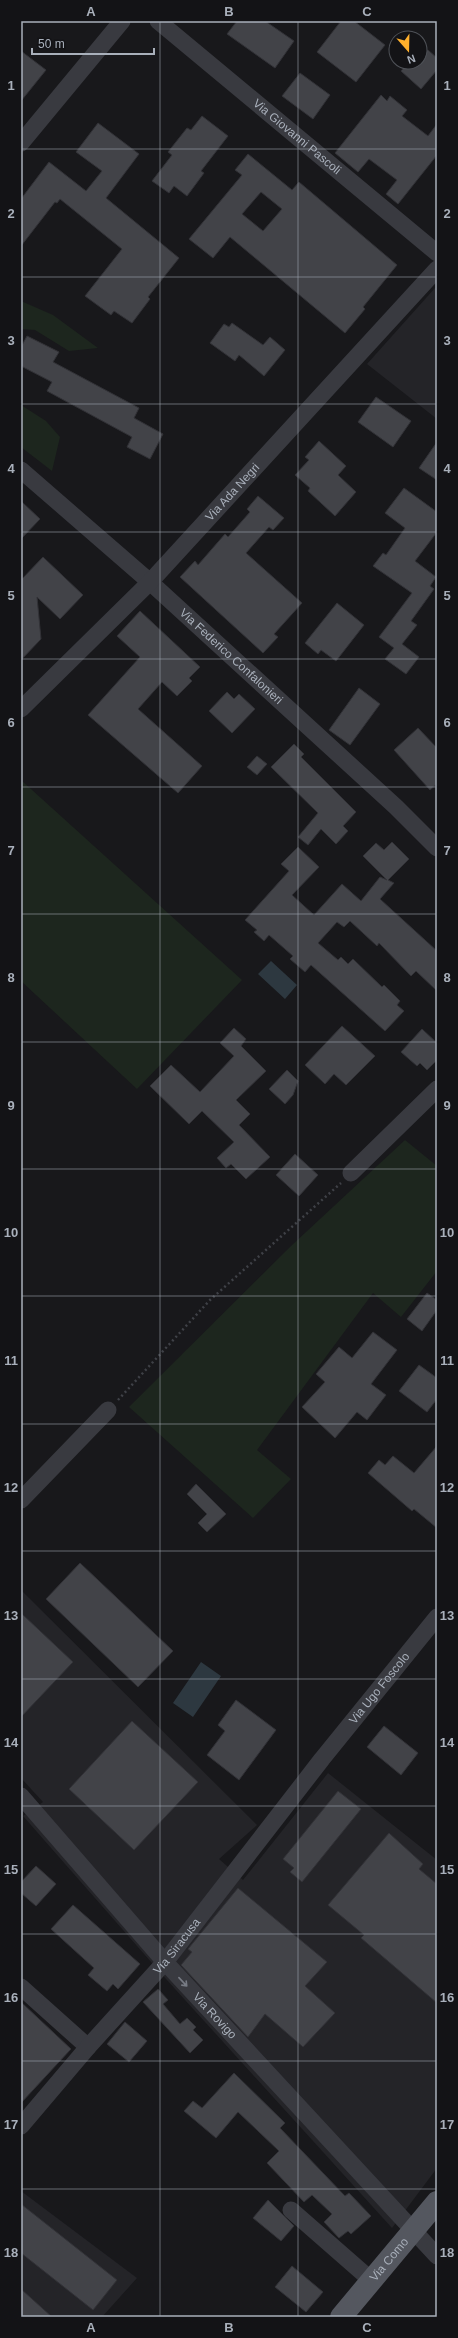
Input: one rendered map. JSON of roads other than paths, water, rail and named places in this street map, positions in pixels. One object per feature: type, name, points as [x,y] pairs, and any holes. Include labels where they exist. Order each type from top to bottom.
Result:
[{"type":"main road","name":"Via Como","points":[[341,2317],[437,2202]]},
{"type":"street","points":[[21,143],[122,21]]},
{"type":"street","name":"Via Giovanni Pascoli","points":[[158,21],[437,253]]},
{"type":"street","name":"Via Ada Negri","points":[[21,709],[150,582],[437,269]]},
{"type":"street","name":"Via Federico Confalonieri","points":[[21,470],[150,582],[396,807],[437,848]]},
{"type":"street","points":[[351,1173],[437,1088]]},
{"type":"street","points":[[21,1500],[108,1410]]},
{"type":"street","name":"Via Ugo Foscolo","points":[[322,1759],[437,1617]]},
{"type":"street","name":"Via Siracusa","points":[[21,2126],[88,2047],[165,1962],[322,1759]]},
{"type":"street","name":"Via Rovigo","points":[[21,1796],[165,1962],[412,2232],[437,2256]]},
{"type":"street","points":[[21,1987],[88,2047]]},
{"type":"street","points":[[291,2210],[371,2280]]}]
